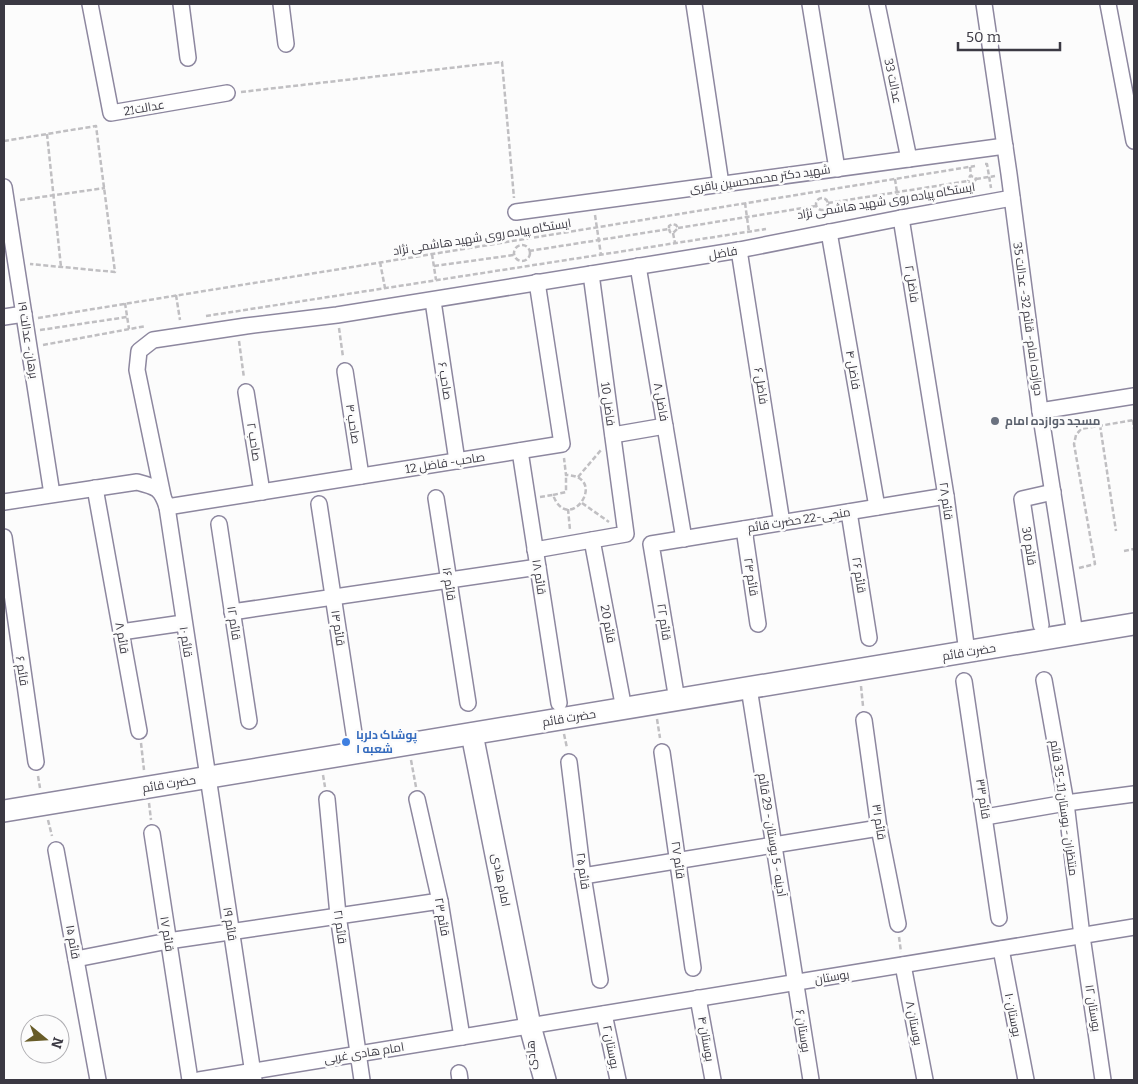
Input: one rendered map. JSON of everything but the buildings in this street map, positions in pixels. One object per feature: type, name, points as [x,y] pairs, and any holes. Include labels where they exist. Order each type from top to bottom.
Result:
[{"type":"street","name":"21عدالت","points":[[90,4],[111,113],[227,93]]},
{"type":"street","points":[[181,4],[188,58]]},
{"type":"street","points":[[281,4],[286,44]]},
{"type":"street","points":[[694,4],[721,184]]},
{"type":"street","points":[[810,4],[837,169]]},
{"type":"street","name":"عدالت 33","points":[[877,4],[909,159]]},
{"type":"street","name":"دوازده امام- قائم 32- عدالت 35","points":[[984,4],[1009,174],[1040,411],[1075,634]]},
{"type":"street","points":[[1108,4],[1134,141]]},
{"type":"street","name":"شهید دکتر محمدحسین باقری","points":[[516,212],[1005,146]]},
{"type":"street","name":"برهان- عدالت ۱۹","points":[[4,187],[52,494]]},
{"type":"street","name":"فاضل","points":[[237,328],[338,315],[739,250],[829,232],[900,213],[1012,198]]},
{"type":"street","name":"فاضل ۲","points":[[900,213],[922,350]]},
{"type":"street","name":"فاضل ۴","points":[[829,232],[877,507]]},
{"type":"street","name":"فاضل ۶","points":[[739,250],[782,523]]},
{"type":"street","name":"فاضل ۸","points":[[638,266],[684,539]]},
{"type":"street","name":"فاضل 10","points":[[591,274],[626,534]]},
{"type":"street","points":[[537,282],[562,444]]},
{"type":"street","name":"صاحب ۶","points":[[433,300],[457,461]]},
{"type":"street","points":[[4,317],[25,322]]},
{"type":"street","name":"قائم ۱۰","points":[[207,777],[165,501],[137,370],[139,351],[154,340],[237,328]]},
{"type":"street","name":"قائم ۲۸","points":[[922,350],[946,496],[967,652]]},
{"type":"street","name":"صاحب ۴","points":[[345,371],[361,476]]},
{"type":"street","name":"صاحب ۲","points":[[246,392],[262,492]]},
{"type":"street","points":[[1040,411],[1134,396]]},
{"type":"street","points":[[613,435],[665,426]]},
{"type":"street","name":"صاحب- فاضل 12","points":[[165,501],[262,492],[562,444]]},
{"type":"street","name":"قائم ۱۸","points":[[520,451],[561,711]]},
{"type":"street","points":[[4,502],[137,482],[154,486],[165,501]]},
{"type":"street","name":"قائم ۸","points":[[95,488],[139,731]]},
{"type":"street","name":"قائم 30","points":[[1041,625],[1022,499],[1053,492]]},
{"type":"street","name":"منجی-22 حضرت قائم","points":[[651,544],[946,496]]},
{"type":"street","name":"قائم ۱۶","points":[[436,498],[468,703]]},
{"type":"street","name":"قائم ۱۴","points":[[319,504],[357,753]]},
{"type":"street","name":"قائم ۲۶","points":[[849,512],[869,638]]},
{"type":"street","name":"قائم ۱۲","points":[[219,524],[250,722]]},
{"type":"street","name":"قائم ۲۴","points":[[744,529],[758,624]]},
{"type":"street","points":[[535,550],[626,534]]},
{"type":"street","name":"قائم ۶","points":[[4,537],[11,642],[36,762]]},
{"type":"street","name":"قائم 20","points":[[592,540],[624,709]]},
{"type":"street","name":"قائم ۲۲","points":[[651,544],[677,700]]},
{"type":"street","points":[[232,612],[538,567]]},
{"type":"street","points":[[121,632],[183,623]]},
{"type":"street","name":"حضرت قائم","points":[[4,811],[472,734],[561,711],[624,709],[1134,624]]},
{"type":"street","name":"منتظران - بوستان11-35 قائم","points":[[1044,680],[1066,803],[1082,936]]},
{"type":"street","name":"قائم ۳۳","points":[[964,682],[986,817],[999,918]]},
{"type":"street","name":"آدینه - 5 بوستان - 29 قائم","points":[[749,688],[794,983]]},
{"type":"street","name":"قائم ۳۱","points":[[864,720],[879,828],[898,924]]},
{"type":"street","name":"امام هادی","points":[[472,734],[530,1026]]},
{"type":"street","name":"قائم ۲۷","points":[[662,752],[693,968]]},
{"type":"street","name":"قائم ۲۵","points":[[569,762],[583,876],[600,980]]},
{"type":"street","name":"قائم ۱۹","points":[[207,777],[253,1076]]},
{"type":"street","points":[[986,817],[1066,803],[1134,794]]},
{"type":"street","name":"قائم ۲۳","points":[[418,798],[440,901],[462,1037]]},
{"type":"street","name":"قائم ۲۱","points":[[327,799],[338,915],[362,1080]]},
{"type":"street","points":[[583,876],[879,828]]},
{"type":"street","name":"قائم ۱۷","points":[[152,833],[190,1080]]},
{"type":"street","name":"قائم ۱۵","points":[[56,850],[98,1080]]},
{"type":"street","points":[[76,959],[168,940],[440,901]]},
{"type":"street","name":"بوستان","points":[[530,1026],[1134,927]]},
{"type":"street","name":"بوستان ۱۲","points":[[1082,936],[1103,1080]]},
{"type":"street","name":"بوستان ۱۰","points":[[1001,949],[1026,1080]]},
{"type":"street","name":"بوستان ۸","points":[[903,965],[925,1080]]},
{"type":"street","name":"بوستان ۶","points":[[794,983],[811,1080]]},
{"type":"street","name":"بوستان ۴","points":[[698,998],[713,1080]]},
{"type":"street","name":"بوستان ۲","points":[[604,1014],[618,1080]]},
{"type":"street","name":"امام هادی غربی","points":[[199,1080],[253,1076],[358,1054],[530,1026]]},
{"type":"street","name":"هادی","points":[[530,1026],[532,1080]]},
{"type":"street","name":"هادی","points":[[530,1026],[545,1080]]},
{"type":"path","points":[[227,93],[502,62],[516,212]]},
{"type":"path","points":[[4,141],[96,126],[115,272],[16,263]]},
{"type":"path","points":[[47,134],[61,267]]},
{"type":"path","name":"ایستگاه پیاده روی شهید هاشمی نژاد","points":[[25,322],[176,295],[987,164],[992,192]]},
{"type":"path","points":[[968,181],[971,176],[970,167]]},
{"type":"path","points":[[971,176],[976,179],[1009,174]]},
{"type":"path","points":[[895,179],[900,213]]},
{"type":"path","points":[[828,203],[968,181],[973,184],[976,179]]},
{"type":"path","points":[[6,202],[105,188]]},
{"type":"path","points":[[816,206],[821,198],[820,191]]},
{"type":"path","points":[[821,198],[824,198],[828,203]]},
{"type":"path","points":[[593,202],[601,255]]},
{"type":"path","points":[[745,203],[749,232]]},
{"type":"path","points":[[816,206],[817,209],[823,211],[828,206],[828,203]]},
{"type":"path","points":[[673,233],[678,228],[816,206]]},
{"type":"path","points":[[669,229],[669,226],[672,224],[671,215]]},
{"type":"path","points":[[672,224],[678,228]]},
{"type":"path","points":[[198,317],[768,228]]},
{"type":"path","points":[[669,229],[673,233],[675,243]]},
{"type":"path","points":[[529,251],[669,229]]},
{"type":"path","points":[[519,240],[520,245]]},
{"type":"path","points":[[520,245],[529,251]]},
{"type":"path","points":[[514,255],[516,247],[520,245]]},
{"type":"path","points":[[434,266],[514,255],[516,258],[523,260],[527,259],[529,251]]},
{"type":"path","points":[[432,254],[436,280]]},
{"type":"path","points":[[523,260],[524,267]]},
{"type":"path","points":[[380,262],[385,288]]},
{"type":"path","points":[[176,295],[180,320]]},
{"type":"path","points":[[125,304],[129,330]]},
{"type":"path","points":[[338,315],[345,371]]},
{"type":"path","points":[[25,322],[127,317]]},
{"type":"path","points":[[171,322],[189,319]]},
{"type":"path","points":[[30,348],[154,325]]},
{"type":"path","points":[[237,328],[246,392]]},
{"type":"path","points":[[1065,571],[1094,564],[1074,444],[1076,435],[1081,429],[1134,420],[1134,429]]},
{"type":"path","points":[[1100,425],[1116,531]]},
{"type":"path","points":[[578,478],[613,435]]},
{"type":"path","points":[[527,499],[566,492],[562,444]]},
{"type":"path","points":[[553,495],[555,501],[560,506],[568,509],[582,503],[586,496],[583,482],[578,478],[566,475]]},
{"type":"path","points":[[582,503],[626,534]]},
{"type":"path","points":[[568,509],[572,544]]},
{"type":"path","points":[[1124,551],[1134,549]]},
{"type":"path","points":[[860,670],[864,720]]},
{"type":"path","points":[[655,704],[662,752]]},
{"type":"path","points":[[561,711],[569,762]]},
{"type":"path","points":[[139,731],[152,833]]},
{"type":"path","points":[[408,744],[418,798]]},
{"type":"path","points":[[320,759],[327,799]]},
{"type":"path","points":[[36,762],[43,804],[56,850]]},
{"type":"path","points":[[898,924],[903,965]]},
{"type":"place","name":"مسجد دوازده امام","points":[[995,421]]},
{"type":"place","name":"پوشاک دلربا شعبه ۱","points":[[346,742]]}]
